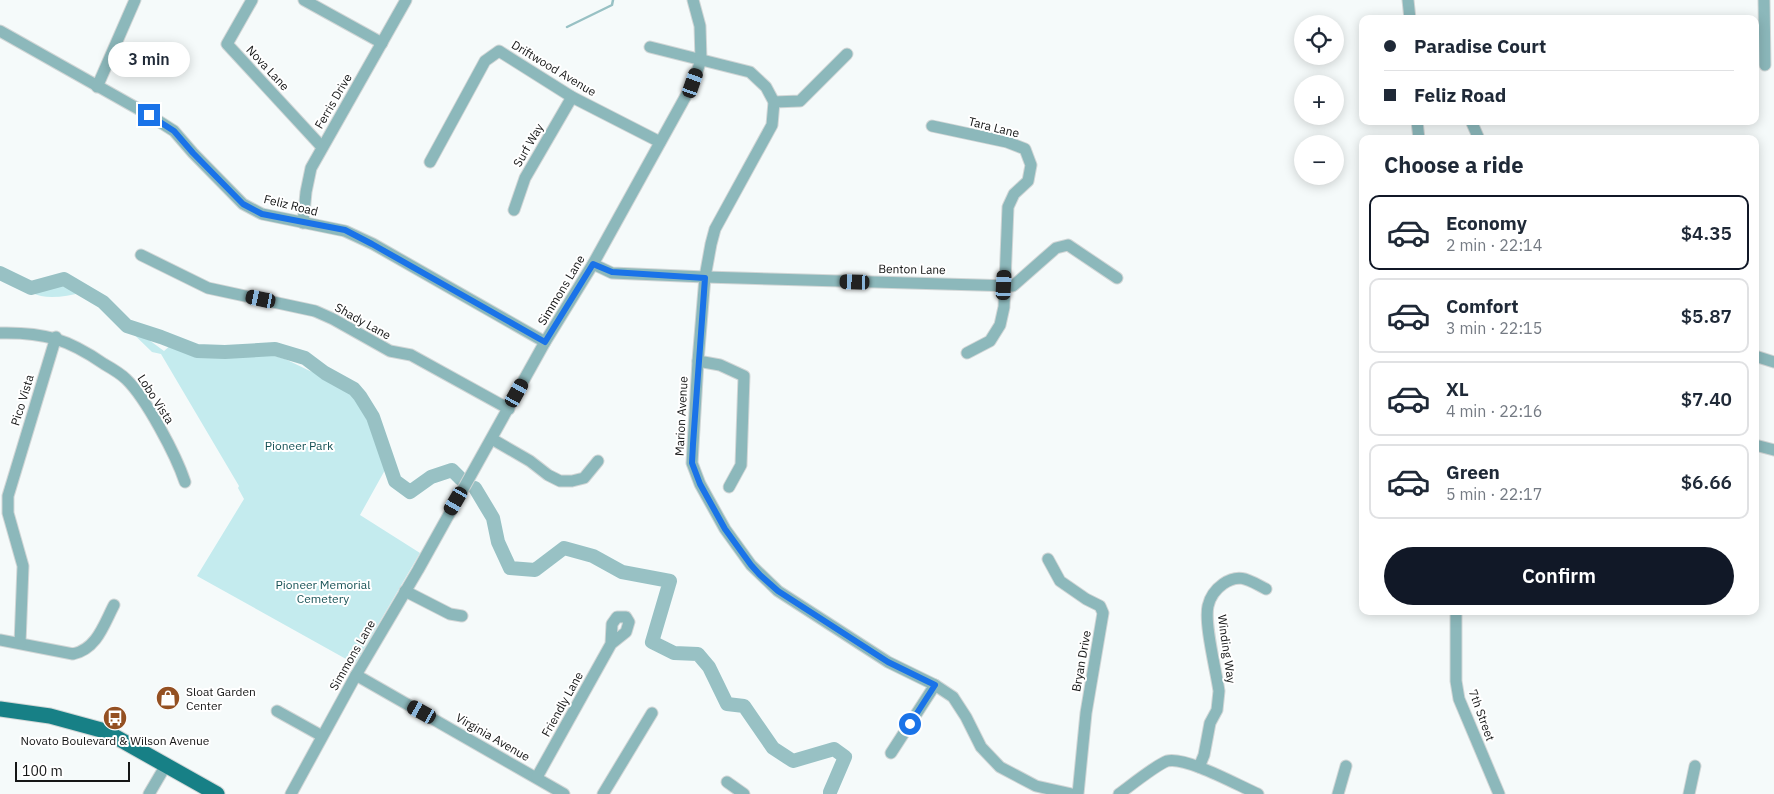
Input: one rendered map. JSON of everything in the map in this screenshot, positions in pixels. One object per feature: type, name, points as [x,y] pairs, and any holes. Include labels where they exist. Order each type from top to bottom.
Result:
[{"type":"main road","points":[[0,709],[50,716],[104,731],[217,794]]},
{"type":"street","points":[[97,87],[135,0]]},
{"type":"street","name":"Nova Lane","points":[[252,0],[227,44],[322,147]]},
{"type":"street","points":[[304,0],[382,44]]},
{"type":"street","name":"Ferris Drive","points":[[303,223],[311,168],[406,0]]},
{"type":"street","name":"Simmons Lane","points":[[291,794],[356,675],[492,439],[545,342],[593,264],[693,83],[701,60],[700,26],[693,0]]},
{"type":"street","points":[[1408,0],[1410,15]]},
{"type":"street","points":[[1764,0],[1765,65]]},
{"type":"street","name":"Feliz Road","points":[[0,31],[174,131],[243,204],[262,214],[345,230],[545,342]]},
{"type":"street","points":[[650,47],[750,72],[766,87],[774,102],[800,102],[847,54]]},
{"type":"street","name":"Driftwood Avenue","points":[[430,162],[485,61],[499,52],[572,96],[660,142]]},
{"type":"street","name":"Surf Way","points":[[514,210],[524,178],[572,96]]},
{"type":"street","name":"Marion Avenue","points":[[774,102],[772,124],[715,229],[710,244],[705,278],[698,361],[692,463],[700,484],[738,548],[751,565],[778,591],[888,662],[935,685],[953,697],[981,747],[1000,767],[1036,786],[1072,794]]},
{"type":"street","name":"Tara Lane","points":[[932,126],[1007,142],[1025,149],[1031,165],[1028,181],[1014,194],[1008,208],[1004,285]]},
{"type":"street","name":"Benton Lane","points":[[593,264],[612,272],[705,278],[1013,286],[1056,248],[1068,245],[1118,278]]},
{"type":"street","name":"Shady Lane","points":[[141,255],[208,288],[315,311],[390,351],[411,355],[508,409]]},
{"type":"street","points":[[967,352],[990,341],[1000,325],[1004,307],[1004,285]]},
{"type":"street","points":[[0,333],[24,332],[56,337]]},
{"type":"street","name":"Lobo Vista","points":[[56,337],[87,353],[126,379],[142,399],[156,423],[176,459],[185,482]]},
{"type":"street","name":"Pico Vista","points":[[20,643],[23,566],[8,513],[8,496],[56,337]]},
{"type":"street","points":[[1759,357],[1774,362]]},
{"type":"street","points":[[698,361],[720,365],[744,376],[741,465],[729,487]]},
{"type":"street","points":[[492,439],[560,481],[584,478],[598,461]]},
{"type":"street","points":[[1759,446],[1774,450]]},
{"type":"street","name":"Bryan Drive","points":[[1048,560],[1060,581],[1100,606],[1103,613],[1086,713],[1078,794]]},
{"type":"street","name":"Winding Way","points":[[1198,767],[1204,755],[1210,723],[1217,710],[1219,699],[1207,620],[1210,600],[1219,587],[1237,577],[1247,579],[1266,589]]},
{"type":"street","points":[[405,591],[450,614],[462,616]]},
{"type":"street","points":[[0,640],[73,654],[83,652],[98,638],[114,605]]},
{"type":"street","name":"7th Street","points":[[1456,615],[1456,681],[1459,699],[1499,794]]},
{"type":"street","name":"Friendly Lane","points":[[537,777],[611,644]]},
{"type":"street","name":"Virginia Avenue","points":[[356,675],[564,794]]},
{"type":"street","points":[[891,753],[935,685]]},
{"type":"street","points":[[277,711],[322,736]]},
{"type":"street","points":[[604,794],[652,713]]},
{"type":"street","points":[[1119,794],[1146,774],[1168,761],[1183,761],[1258,794]]},
{"type":"street","points":[[149,794],[166,765]]},
{"type":"street","points":[[1338,794],[1346,766]]},
{"type":"street","points":[[1689,794],[1695,766]]},
{"type":"street","points":[[727,782],[744,794]]},
{"type":"green space","name":"Pioneer Park","points":[[40,281],[82,291],[164,351],[172,344],[257,351],[285,359],[310,371],[338,377],[360,396],[370,426],[386,440],[390,461],[360,515],[420,553],[355,664],[197,576],[244,499],[238,488],[239,486],[161,354],[152,352],[117,318],[82,293],[49,297],[31,292]]},
{"type":"waterway","points":[[567,27],[612,5],[613,0]]},
{"type":"waterway","points":[[0,273],[31,288],[64,279],[103,302],[127,326],[197,351],[225,352],[275,349],[305,358],[325,373],[354,389],[360,396],[373,417],[395,481],[410,492],[431,477],[452,470],[461,479]]},
{"type":"waterway","points":[[475,488],[493,518],[498,542],[510,568],[535,570],[564,548],[593,556],[622,572],[670,581],[652,642],[674,653],[698,654],[709,667],[727,704],[744,706],[773,748],[793,761],[834,749],[845,757],[830,794]]},
{"type":"place","name":"Sloat Garden Center","points":[[168,698]]},
{"type":"place","name":"Novato Boulevard & Wilson Avenue","points":[[115,718]]},
{"type":"route","points":[[149,115],[174,131],[243,204],[262,214],[345,230],[545,342],[593,264],[612,272],[705,278],[692,463],[700,484],[738,548],[760,575],[778,591],[888,662],[935,685],[910,724]]},
{"type":"park label","name":"Pioneer Memorial Cemetery","points":[[323,591]]}]
